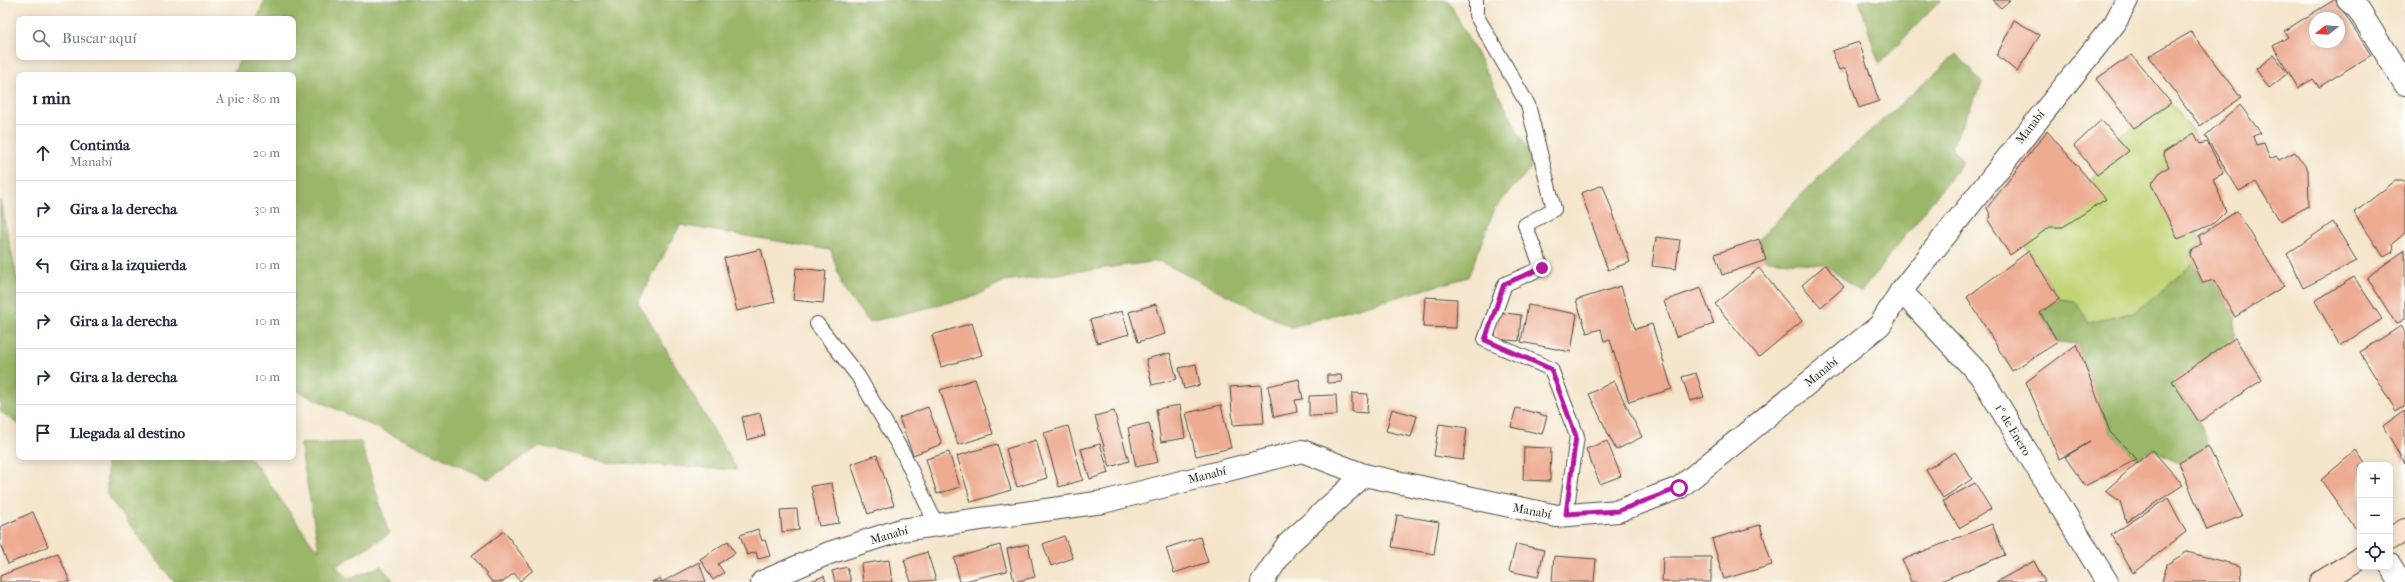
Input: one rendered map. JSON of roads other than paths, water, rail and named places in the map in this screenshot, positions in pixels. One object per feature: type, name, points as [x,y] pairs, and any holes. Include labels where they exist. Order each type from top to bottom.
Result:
[{"type":"street","name":"Manabí","points":[[762,582],[829,553],[901,530],[1103,502],[1302,451],[1364,475],[1557,516],[1566,514],[1618,511],[1679,488],[1880,325],[1901,291],[2115,23],[2127,0]]},
{"type":"street","points":[[2348,0],[2358,9],[2405,84]]},
{"type":"street","name":"1º de Enero","points":[[1901,291],[1980,375],[2107,582]]},
{"type":"street","points":[[1262,582],[1287,545],[1364,475]]},
{"type":"street","points":[[2393,537],[2405,530]]},
{"type":"street","points":[[2321,582],[2357,560]]},
{"type":"street","points":[[2393,570],[2401,582]]},
{"type":"lane","points":[[1476,0],[1476,15],[1528,105],[1554,209],[1525,225],[1542,268],[1504,284],[1485,340],[1551,369],[1576,436],[1566,514]]},
{"type":"lane","points":[[817,324],[858,376],[904,455],[936,524]]}]
